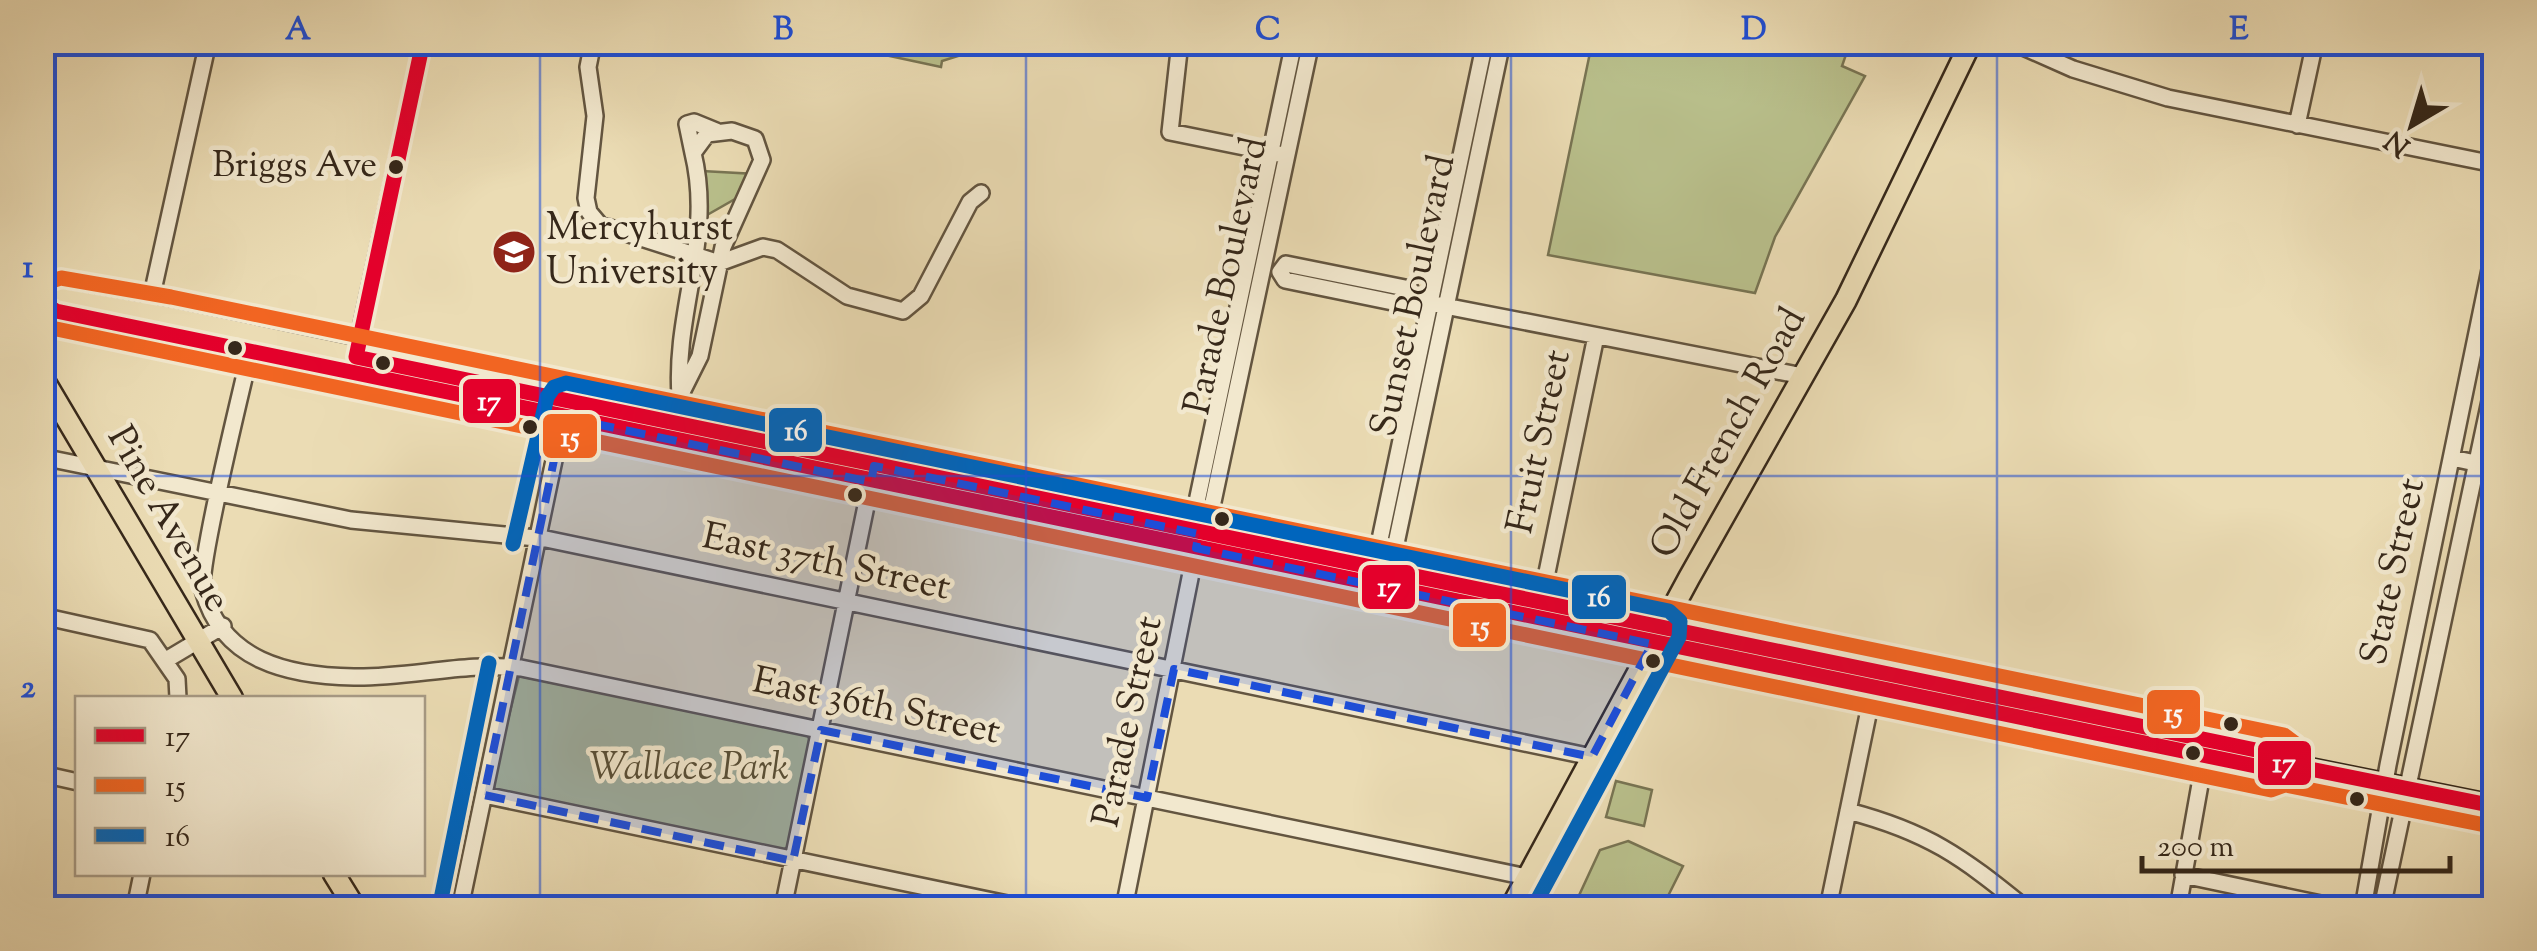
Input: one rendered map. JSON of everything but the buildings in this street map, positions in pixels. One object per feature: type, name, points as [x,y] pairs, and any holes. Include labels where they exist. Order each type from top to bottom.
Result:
[{"type":"main road","name":"Old French Road","points":[[1511,908],[1657,636],[1859,275],[1971,42]]},
{"type":"main road","points":[[48,303],[56,311],[146,321],[873,474],[1382,572],[1539,612],[2206,748],[2275,770],[2284,764],[2494,806]]},
{"type":"main road","name":"Pine Avenue","points":[[42,376],[231,696]]},
{"type":"main road","points":[[335,876],[355,908]]},
{"type":"street","points":[[146,321],[208,42]]},
{"type":"street","points":[[354,365],[422,42]]},
{"type":"street","points":[[593,42],[588,67],[595,116],[586,198],[589,212],[604,226],[719,263],[762,247],[777,250],[847,296],[903,311],[920,296],[970,202],[982,193]]},
{"type":"street","points":[[1180,42],[1170,132],[1279,154]]},
{"type":"street","name":"Parade Boulevard","points":[[1199,534],[1210,514],[1272,270],[1279,154],[1294,42]]},
{"type":"street","name":"Parade Boulevard","points":[[1199,534],[1195,511],[1247,265],[1311,42]]},
{"type":"street","name":"Sunset Boulevard","points":[[1382,572],[1394,553],[1485,42]]},
{"type":"street","name":"Sunset Boulevard","points":[[1438,305],[1502,42]]},
{"type":"street","points":[[2012,42],[2123,86],[2494,164]]},
{"type":"street","points":[[2298,125],[2315,42]]},
{"type":"street","points":[[672,432],[680,396],[700,356],[732,221],[762,160],[755,140],[716,131],[700,140],[693,154],[702,194],[696,256],[678,357],[680,396]]},
{"type":"street","name":"State Street","points":[[2382,908],[2396,786],[2452,458],[2494,250]]},
{"type":"street","points":[[1247,265],[1272,270],[1286,264],[1410,290],[1414,300],[1803,376]]},
{"type":"street","name":"Fruit Street","points":[[1539,612],[1596,336]]},
{"type":"street","points":[[166,660],[223,626],[202,582],[252,344]]},
{"type":"street","name":"State Street","points":[[2363,908],[2396,786],[2422,740],[2486,465],[2494,382]]},
{"type":"street","points":[[460,908],[535,536],[565,410]]},
{"type":"street","name":"East 37th Street","points":[[42,457],[366,522],[535,536],[1592,757]]},
{"type":"street","points":[[2452,458],[2486,465]]},
{"type":"street","points":[[783,908],[873,474]]},
{"type":"street","name":"Parade Street","points":[[1124,908],[1199,534]]},
{"type":"street","points":[[42,616],[144,638],[155,644],[179,684],[178,696]]},
{"type":"street","name":"East 36th Street","points":[[223,626],[248,656],[336,676],[509,667],[1527,877]]},
{"type":"street","points":[[1828,908],[1875,680]]},
{"type":"street","points":[[2178,908],[2206,748]]},
{"type":"street","points":[[42,774],[75,781]]},
{"type":"street","points":[[484,795],[1026,908]]},
{"type":"street","points":[[1848,811],[1904,826],[1943,845],[2024,908]]},
{"type":"street","points":[[135,908],[142,876]]},
{"type":"street","points":[[2182,876],[2340,908]]},
{"type":"highlighted area","points":[[563,417],[871,482],[874,466],[885,468],[1199,534],[1196,548],[1652,644],[1592,757],[1174,669],[1147,798],[821,730],[793,861],[484,795]]},
{"type":"green space","points":[[829,43],[971,43],[974,51],[942,61],[941,67]]},
{"type":"green space","points":[[1592,43],[1850,43],[1842,66],[1865,76],[1775,237],[1755,293],[1548,255]]},
{"type":"green space","points":[[702,171],[755,174],[742,195],[707,215]]},
{"type":"green space","name":"Wallace Park","points":[[519,676],[807,735],[811,742],[788,847],[782,850],[496,791],[492,783]]},
{"type":"green space","points":[[1616,781],[1652,790],[1644,826],[1606,817]]},
{"type":"green space","points":[[1628,841],[1683,866],[1662,908],[1582,907],[1576,902],[1600,850]]},
{"type":"transit line","name":"17","points":[[42,302],[56,311],[2275,770],[2285,764],[2280,755],[356,357],[423,42]]},
{"type":"transit line","name":"15","points":[[42,326],[2271,790],[2295,781],[2305,767],[2296,744],[2284,735],[171,297],[61,278],[46,283]]},
{"type":"transit line","name":"16","points":[[513,544],[547,397],[554,387],[566,383],[1669,611],[1680,621],[1679,637],[1533,908]]},
{"type":"transit line","name":"16","points":[[440,904],[489,663]]},
{"type":"transit line","name":"17","points":[[2285,764],[2494,806]]},
{"type":"transit line","name":"15","points":[[2281,784],[2490,826]]},
{"type":"place","name":"Briggs Ave","points":[[396,167]]},
{"type":"place","name":"Mercyhurst University","points":[[514,252]]}]
